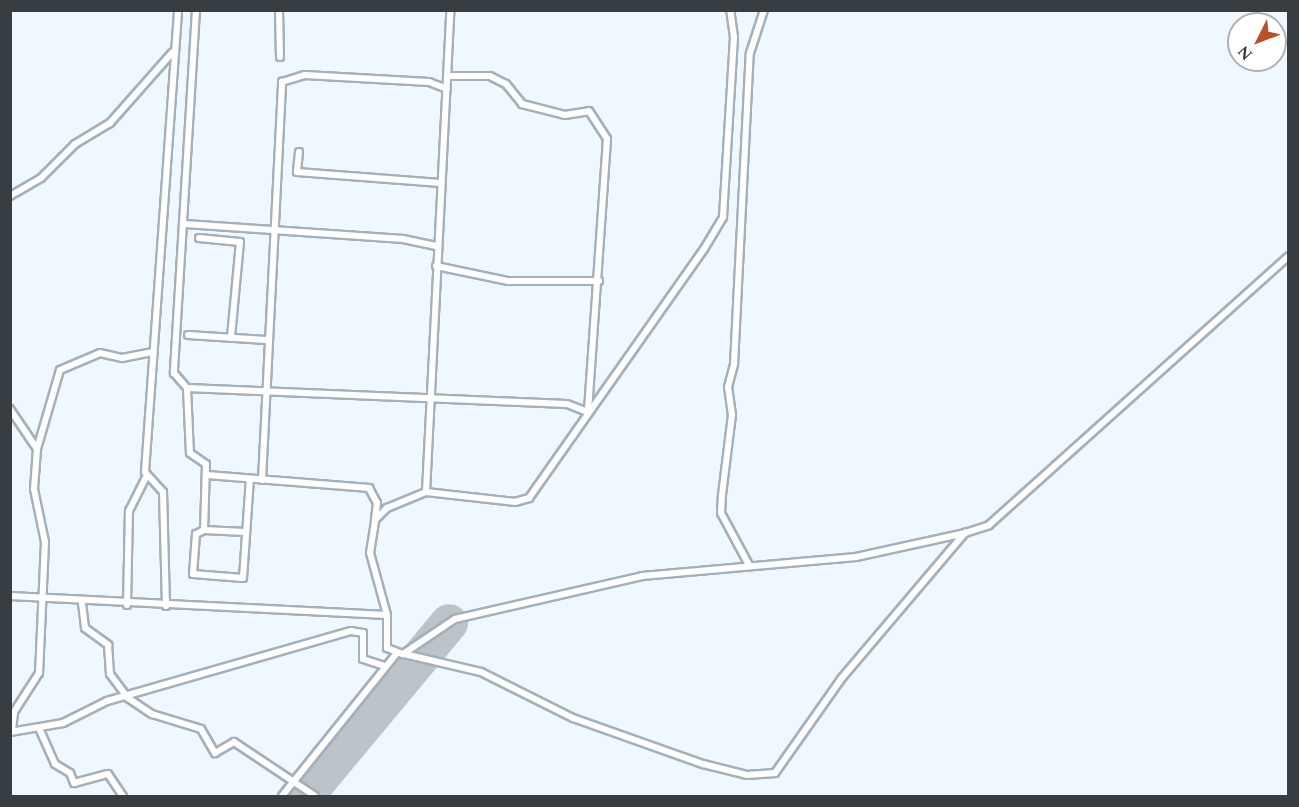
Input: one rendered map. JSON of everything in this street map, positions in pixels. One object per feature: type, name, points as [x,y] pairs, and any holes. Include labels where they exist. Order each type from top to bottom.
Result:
[{"type":"street","points":[[127,605],[129,511],[147,475],[172,52],[178,10]]},
{"type":"street","points":[[196,10],[185,224],[174,373],[187,388],[190,453],[206,464],[204,530]]},
{"type":"street","points":[[279,10],[280,57]]},
{"type":"street","points":[[426,492],[450,10]]},
{"type":"street","points":[[375,520],[387,508],[426,492],[515,502],[529,498],[723,217],[734,38],[730,10]]},
{"type":"street","points":[[749,565],[721,504],[732,415],[728,387],[734,364],[750,53],[764,10]]},
{"type":"street","points":[[10,196],[41,178],[75,144],[110,123],[172,52]]},
{"type":"street","points":[[262,480],[266,340],[282,82],[305,75],[429,82],[447,89]]},
{"type":"street","points":[[448,76],[490,76],[506,84],[522,104],[565,116],[589,111],[607,139],[597,238],[598,281],[588,412]]},
{"type":"street","points":[[299,152],[297,172],[441,183]]},
{"type":"street","points":[[185,224],[403,239],[437,246]]},
{"type":"street","points":[[199,238],[240,242],[231,338]]},
{"type":"street","points":[[282,796],[385,666],[454,618],[642,576],[856,557],[965,533],[989,525],[1288,257]]},
{"type":"street","points":[[436,266],[508,280],[598,281]]},
{"type":"street","points":[[188,335],[266,340]]},
{"type":"street","points":[[153,352],[122,358],[100,353],[60,370],[37,450],[34,489],[45,542],[39,673],[14,712],[11,731],[39,728],[128,698],[231,669],[294,644],[330,640],[351,631],[363,633],[363,659],[385,666]]},
{"type":"street","points":[[187,388],[567,404],[588,412]]},
{"type":"street","points":[[10,409],[37,450]]},
{"type":"street","points":[[147,475],[163,492],[166,606]]},
{"type":"street","points":[[207,475],[369,488],[376,502],[370,553],[387,615],[387,648],[400,654],[481,672],[573,718],[703,764],[747,775],[775,773],[841,679],[965,533]]},
{"type":"street","points":[[245,532],[204,530],[196,534],[193,574],[243,578],[250,479]]},
{"type":"street","points":[[10,596],[82,603],[387,615]]},
{"type":"street","points":[[82,603],[85,628],[108,645],[110,674],[128,698],[152,714],[201,729],[215,753],[234,742],[315,796]]},
{"type":"street","points":[[39,728],[55,764],[70,772],[74,783],[108,774],[123,796]]},
{"type":"runway","points":[[305,796],[449,623]]}]
